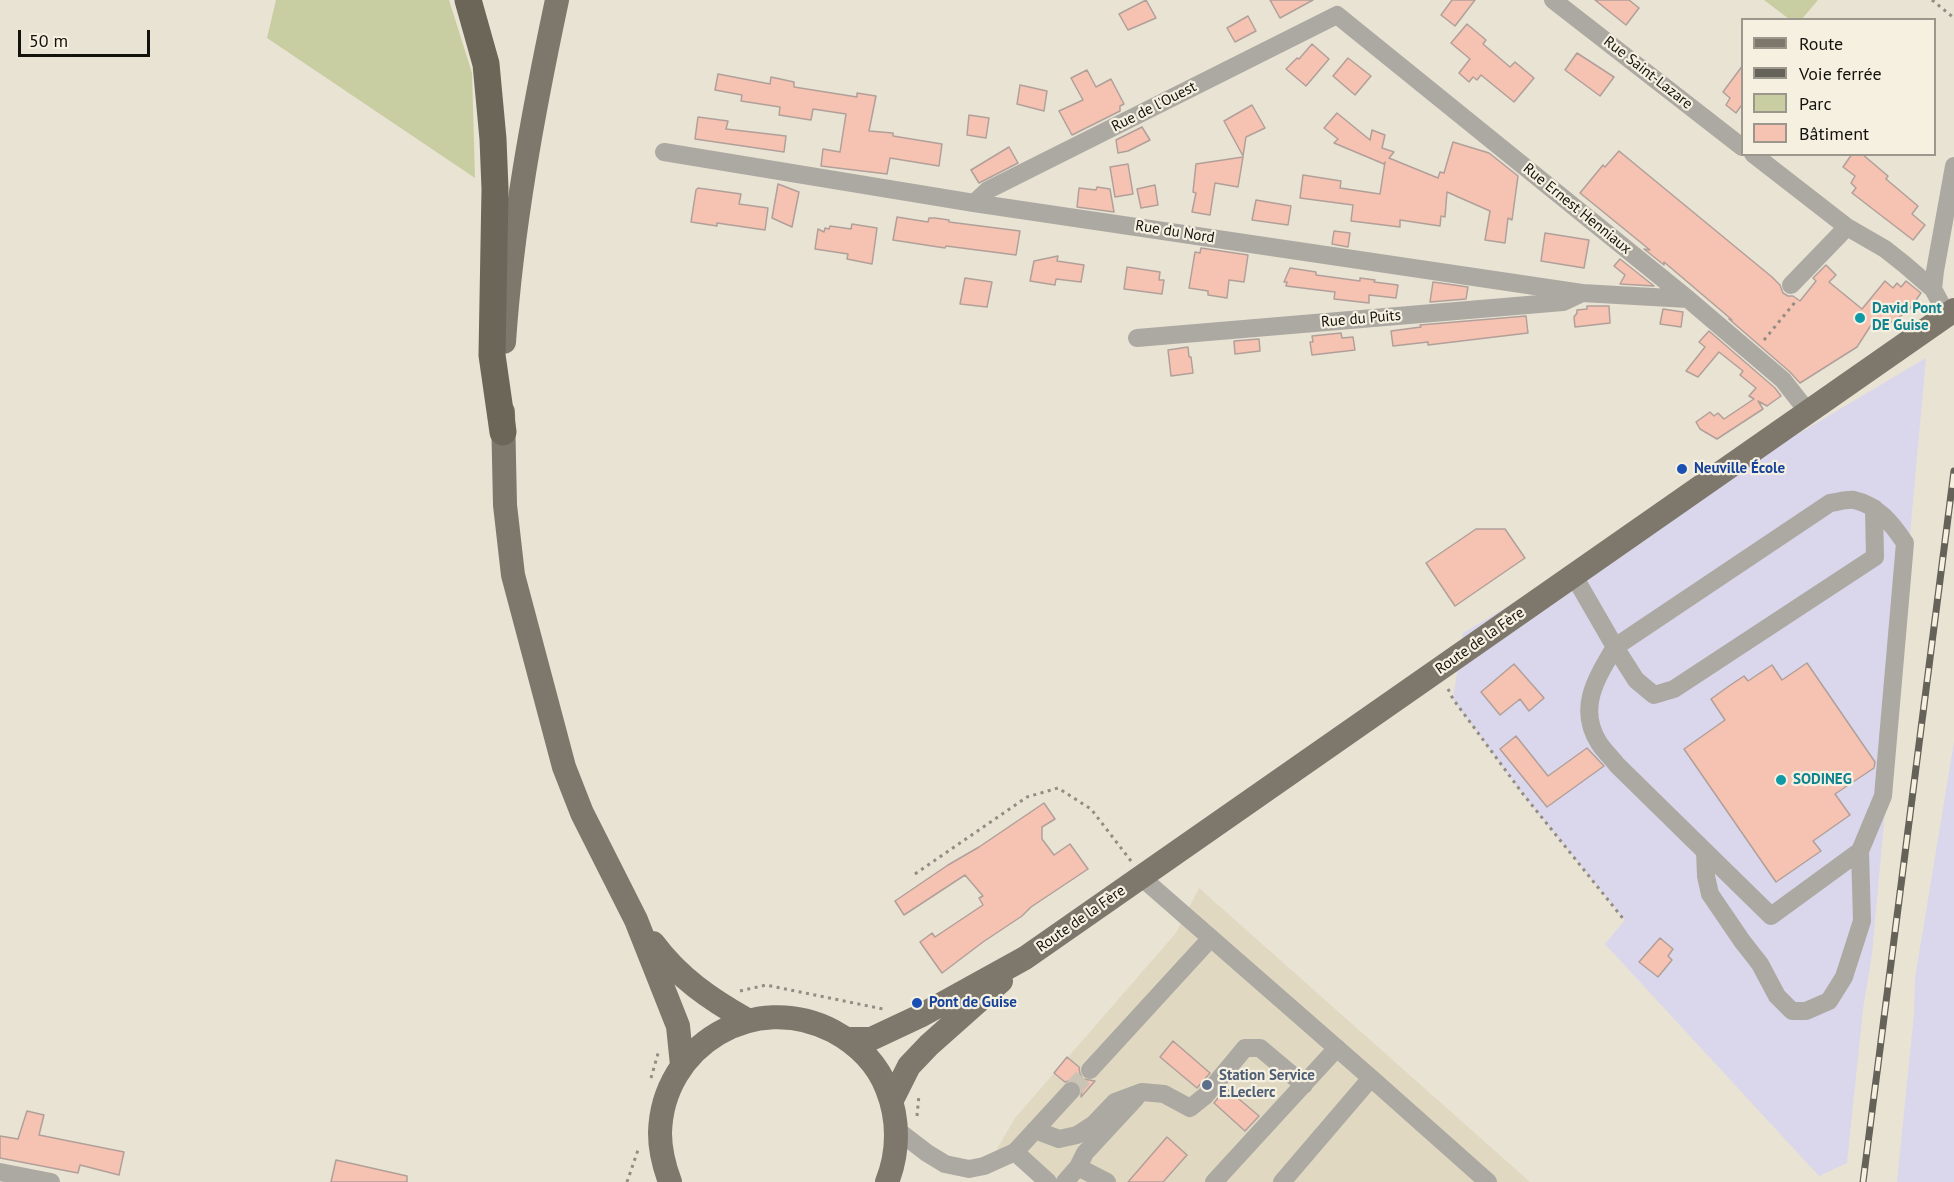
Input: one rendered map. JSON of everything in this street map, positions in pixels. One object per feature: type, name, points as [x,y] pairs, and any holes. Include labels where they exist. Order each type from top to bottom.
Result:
[{"type":"highway","points":[[468,0],[486,64],[494,139],[492,355],[502,432]]},
{"type":"main road","points":[[557,0],[529,138],[513,249],[504,352],[502,432],[505,505],[513,575],[564,767],[582,813],[636,920],[678,1026],[682,1065]]},
{"type":"main road","name":"Route de la Fère","points":[[848,1039],[871,1039],[920,1016],[1025,958],[1945,316]]},
{"type":"main road","points":[[636,920],[666,961],[713,1001],[747,1020]]},
{"type":"main road","name":"Route de la Fère","points":[[891,1100],[909,1066],[1025,958]]},
{"type":"main road","points":[[670,1182],[662,1158],[660,1134],[663,1110],[670,1086],[682,1065],[695,1050],[728,1027],[747,1020],[782,1016],[817,1022],[848,1039],[874,1066],[907,1127],[888,1181]]},
{"type":"main road","points":[[651,1182],[662,1158]]},
{"type":"street","name":"Rue Saint-Lazare","points":[[1553,0],[1741,145]]},
{"type":"street","name":"Rue de l'Ouest","points":[[974,203],[988,190],[1337,15]]},
{"type":"street","name":"Rue Ernest Henniaux","points":[[1337,15],[1688,299],[1783,380],[1808,412]]},
{"type":"street","name":"Rue du Nord","points":[[664,152],[974,203],[1582,293],[1688,299]]},
{"type":"street","points":[[1756,156],[1847,227],[1885,249],[1933,289],[1945,316]]},
{"type":"street","points":[[1933,289],[1954,166]]},
{"type":"street","points":[[1791,285],[1847,227]]},
{"type":"street","name":"Rue du Puits","points":[[1137,338],[1563,302],[1582,293]]},
{"type":"street","points":[[1705,851],[1706,876],[1710,894],[1760,964],[1777,996],[1792,1011],[1806,1011],[1828,1001],[1845,976],[1862,921],[1860,851],[1882,796],[1905,543],[1892,523],[1874,508],[1854,500],[1830,503],[1615,647],[1598,676],[1588,703],[1590,723],[1599,744],[1617,765],[1705,851],[1771,916],[1860,851]]},
{"type":"street","points":[[1574,576],[1636,680],[1654,695],[1674,689],[1875,557],[1874,508]]},
{"type":"street","points":[[1142,877],[1488,1182]]},
{"type":"street","points":[[1090,1070],[1211,938]]},
{"type":"street","points":[[1035,1130],[1059,1139],[1077,1135],[1094,1124],[1115,1102],[1142,1092],[1164,1094],[1190,1108],[1205,1096],[1245,1048],[1260,1048],[1304,1085]]},
{"type":"street","points":[[1214,1182],[1338,1048]]},
{"type":"street","points":[[1282,1182],[1371,1078]]},
{"type":"street","points":[[907,1127],[927,1154],[945,1164],[969,1169],[984,1166],[1015,1152],[1071,1091]]},
{"type":"street","points":[[1065,1182],[1078,1167],[1084,1153],[1142,1092]]},
{"type":"street","points":[[1015,1152],[1048,1182]]},
{"type":"street","points":[[1078,1167],[1107,1182]]},
{"type":"street","points":[[0,1172],[51,1182]]},
{"type":"path","points":[[1932,0],[1954,18]]},
{"type":"path","points":[[1752,353],[1799,298],[1791,285]]},
{"type":"path","points":[[1438,670],[1453,699],[1516,785],[1625,921]]},
{"type":"path","points":[[915,874],[1027,797],[1058,788],[1090,809],[1127,854],[1142,877]]},
{"type":"path","points":[[907,1127],[919,1093]]},
{"type":"shaded area","points":[[1926,358],[1872,954],[1863,1009],[1847,1163],[1819,1176],[1605,944],[1625,920],[1523,794],[1453,699],[1463,633]]},
{"type":"shaded area","points":[[1954,742],[1954,1182],[1897,1182],[1914,1014],[1915,978]]},
{"type":"shaded area","points":[[1199,888],[1530,1182],[1036,1182],[997,1149],[1015,1118],[1176,933]]},
{"type":"green space","points":[[276,0],[449,0],[472,73],[475,178],[267,38]]},
{"type":"green space","points":[[1764,0],[1818,0],[1803,18],[1788,18]]},
{"type":"building","points":[[1146,0],[1156,18],[1128,30],[1119,14]]},
{"type":"building","points":[[1270,0],[1313,0],[1280,18]]},
{"type":"building","points":[[1452,0],[1475,0],[1455,26],[1441,15]]},
{"type":"building","points":[[1595,0],[1629,0],[1639,8],[1626,25]]},
{"type":"building","points":[[1248,16],[1256,31],[1235,42],[1227,28]]},
{"type":"building","points":[[1467,24],[1486,40],[1483,44],[1510,67],[1515,62],[1534,78],[1514,102],[1481,75],[1477,80],[1473,77],[1469,82],[1459,73],[1470,59],[1451,43]]},
{"type":"building","points":[[1312,44],[1329,59],[1306,86],[1286,69],[1297,58],[1299,59]]},
{"type":"building","points":[[1577,53],[1614,77],[1600,96],[1565,70]]},
{"type":"building","points":[[1348,58],[1371,76],[1355,95],[1333,76]]},
{"type":"building","points":[[1741,68],[1741,106],[1736,113],[1726,105],[1730,98],[1723,92]]},
{"type":"building","points":[[1087,70],[1096,87],[1111,79],[1124,104],[1120,106],[1120,111],[1072,135],[1059,111],[1083,100],[1071,78]]},
{"type":"building","points":[[718,74],[770,84],[771,77],[794,82],[794,87],[857,97],[857,93],[876,96],[869,131],[893,133],[893,136],[942,144],[939,166],[890,158],[887,174],[821,166],[823,149],[840,152],[846,114],[813,109],[811,120],[779,115],[780,107],[741,101],[742,95],[715,90]]},
{"type":"building","points":[[1020,85],[1047,91],[1044,111],[1017,104]]},
{"type":"building","points":[[1252,105],[1265,128],[1246,137],[1243,156],[1224,121]]},
{"type":"building","points":[[1337,113],[1370,140],[1372,130],[1385,135],[1382,148],[1394,152],[1389,158],[1438,178],[1440,172],[1444,173],[1453,142],[1489,153],[1518,176],[1512,220],[1508,218],[1505,243],[1485,240],[1490,211],[1447,192],[1445,217],[1441,216],[1440,226],[1400,220],[1400,227],[1351,221],[1353,205],[1300,198],[1303,175],[1341,181],[1340,188],[1380,194],[1385,162],[1384,164],[1334,143],[1338,139],[1324,128]]},
{"type":"building","points":[[969,115],[989,118],[986,138],[967,135]]},
{"type":"building","points":[[698,117],[728,121],[726,129],[786,136],[784,152],[695,139]]},
{"type":"building","points":[[1142,127],[1150,140],[1128,151],[1118,153],[1116,140]]},
{"type":"building","points":[[1009,147],[1018,163],[979,183],[971,170]]},
{"type":"building","points":[[1619,151],[1772,277],[1780,285],[1783,293],[1788,296],[1793,296],[1800,301],[1816,281],[1813,278],[1826,265],[1836,275],[1829,282],[1862,309],[1885,281],[1893,288],[1897,283],[1901,287],[1906,281],[1921,293],[1908,311],[1881,329],[1873,322],[1857,347],[1800,383],[1724,313],[1664,262],[1664,265],[1644,249],[1650,250],[1580,193],[1603,165],[1605,167]]},
{"type":"building","points":[[1851,156],[1864,156],[1888,176],[1886,179],[1918,206],[1912,214],[1925,225],[1913,240],[1852,193],[1856,188],[1851,183],[1855,176],[1843,167]]},
{"type":"building","points":[[1243,157],[1238,187],[1215,183],[1210,215],[1192,212],[1196,193],[1193,192],[1196,164]]},
{"type":"building","points":[[1128,164],[1133,194],[1115,197],[1110,167]]},
{"type":"building","points":[[778,184],[799,192],[792,227],[772,218]]},
{"type":"building","points":[[1155,185],[1158,205],[1141,208],[1137,189]]},
{"type":"building","points":[[1097,187],[1110,189],[1114,212],[1077,207],[1079,188],[1096,190]]},
{"type":"building","points":[[698,188],[741,194],[739,204],[768,208],[765,230],[717,223],[717,226],[691,222]]},
{"type":"building","points":[[1256,200],[1291,206],[1288,225],[1252,220]]},
{"type":"building","points":[[897,217],[928,222],[929,218],[935,218],[949,220],[949,222],[1020,231],[1016,255],[893,240]]},
{"type":"building","points":[[852,224],[877,228],[872,264],[847,259],[848,254],[815,249],[818,229],[824,232],[825,228],[829,229],[830,226],[851,229]]},
{"type":"building","points":[[1334,231],[1350,233],[1348,247],[1332,244]]},
{"type":"building","points":[[1545,233],[1589,240],[1584,268],[1541,261]]},
{"type":"building","points":[[1201,248],[1248,255],[1244,282],[1229,280],[1227,298],[1208,295],[1208,291],[1189,288],[1195,252],[1200,253]]},
{"type":"building","points":[[1058,256],[1057,261],[1084,265],[1081,282],[1056,279],[1055,285],[1030,281],[1034,261]]},
{"type":"building","points":[[1620,259],[1654,286],[1620,284],[1625,275],[1614,266]]},
{"type":"building","points":[[1127,267],[1160,272],[1159,280],[1164,280],[1162,294],[1124,289]]},
{"type":"building","points":[[1290,268],[1316,272],[1316,275],[1360,281],[1360,278],[1398,285],[1396,298],[1369,295],[1369,303],[1334,299],[1335,292],[1286,286],[1287,282],[1284,282]]},
{"type":"building","points":[[965,278],[992,282],[987,307],[960,304]]},
{"type":"building","points":[[1433,282],[1468,287],[1466,299],[1430,302]]},
{"type":"building","points":[[1587,306],[1609,306],[1610,323],[1575,327],[1574,317],[1577,310],[1587,309]]},
{"type":"building","points":[[1663,309],[1683,312],[1681,327],[1660,324]]},
{"type":"building","points":[[1526,316],[1528,333],[1428,345],[1428,342],[1393,346],[1391,331],[1421,327],[1420,325]]},
{"type":"building","points":[[1709,331],[1775,388],[1781,396],[1767,406],[1758,401],[1763,409],[1717,439],[1700,429],[1696,422],[1710,412],[1714,416],[1718,413],[1724,419],[1754,399],[1749,396],[1756,388],[1740,375],[1743,371],[1719,352],[1698,377],[1686,371],[1705,347],[1699,342]]},
{"type":"building","points":[[1341,333],[1342,338],[1353,337],[1355,350],[1312,355],[1310,342],[1313,342],[1312,336]]},
{"type":"building","points":[[1259,339],[1260,351],[1235,354],[1234,341]]},
{"type":"building","points":[[1188,347],[1193,373],[1171,376],[1168,350]]},
{"type":"building","points":[[1476,529],[1505,529],[1525,558],[1455,606],[1426,563]]},
{"type":"building","name":"SODINEG","points":[[1807,663],[1875,762],[1874,768],[1835,794],[1850,815],[1813,841],[1821,851],[1776,882],[1684,749],[1725,720],[1711,699],[1729,686],[1744,676],[1748,681],[1772,665],[1782,680]]},
{"type":"building","points":[[1514,664],[1544,698],[1529,711],[1520,699],[1500,715],[1481,692]]},
{"type":"building","points":[[1516,736],[1548,776],[1587,748],[1604,766],[1547,807],[1500,749]]},
{"type":"building","points":[[1044,803],[1055,819],[1042,827],[1042,839],[1054,855],[1070,844],[1088,869],[1031,907],[1022,916],[942,973],[920,942],[932,933],[935,937],[983,905],[979,898],[983,896],[965,875],[904,915],[895,901]]},
{"type":"building","points":[[1660,938],[1673,949],[1668,956],[1672,960],[1658,977],[1639,962]]},
{"type":"building","points":[[1173,1041],[1210,1073],[1197,1088],[1160,1057]]},
{"type":"building","points":[[1067,1057],[1079,1067],[1083,1079],[1095,1081],[1081,1097],[1082,1088],[1078,1082],[1073,1080],[1065,1082],[1054,1073]]},
{"type":"building","points":[[1226,1088],[1259,1116],[1245,1131],[1214,1103]]},
{"type":"building","points":[[27,1111],[44,1115],[39,1135],[124,1152],[119,1175],[80,1165],[78,1173],[0,1158],[0,1136],[18,1139]]},
{"type":"building","points":[[1167,1137],[1187,1155],[1163,1182],[1128,1182]]},
{"type":"building","points":[[336,1160],[407,1176],[407,1182],[331,1182]]},
{"type":"tunnel","points":[[1071,1091],[1090,1070]]},
{"type":"railway","points":[[1863,1182],[1954,471]]},
{"type":"place","name":"David Pont DE Guise","points":[[1860,318]]},
{"type":"place","name":"Neuville École","points":[[1682,469]]},
{"type":"place","name":"SODINEG","points":[[1781,780]]},
{"type":"place","name":"Pont de Guise","points":[[917,1003]]},
{"type":"place","name":"Station Service E.Leclerc","points":[[1207,1085]]}]
